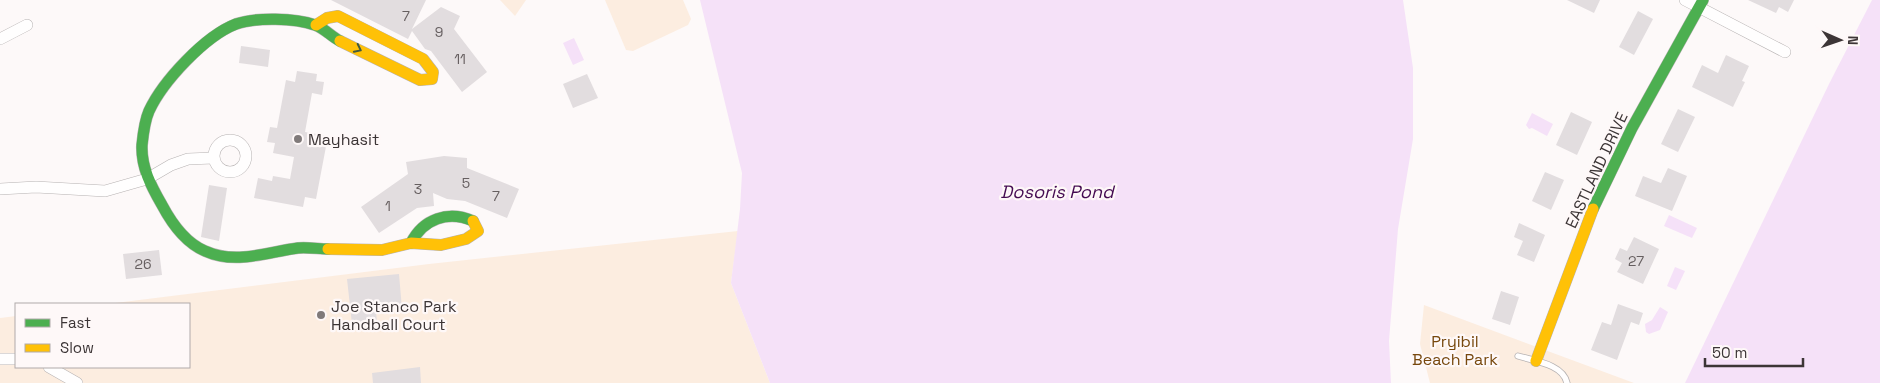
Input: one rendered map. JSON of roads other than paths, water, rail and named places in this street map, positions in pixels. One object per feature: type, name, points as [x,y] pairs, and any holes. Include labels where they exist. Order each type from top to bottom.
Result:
[{"type":"street","points":[[1685,0],[1700,4],[1785,52]]},
{"type":"street","name":"EASTLAND DRIVE","points":[[1536,361],[1589,217],[1632,128],[1700,4]]},
{"type":"street","points":[[316,25],[327,18],[338,16],[423,59],[433,72],[432,80],[420,80],[328,35],[316,25],[260,19],[237,24],[218,34],[196,53],[161,90],[148,113],[142,146],[147,179],[169,218],[188,239],[205,251],[224,257],[246,258],[300,248],[382,250],[411,243],[441,244],[466,239],[473,236],[479,228],[476,222],[470,218],[429,221],[422,225],[411,243]]},
{"type":"street","points":[[0,38],[27,24]]},
{"type":"street","points":[[0,189],[36,187],[105,190],[147,179],[171,165],[188,159],[213,158]]},
{"type":"street","points":[[0,359],[15,359]]},
{"type":"street","points":[[51,368],[77,383]]},
{"type":"lane","points":[[1518,356],[1557,368],[1564,375],[1567,383]]},
{"type":"water","name":"Dosoris Pond","points":[[700,0],[1403,0],[1413,68],[1413,139],[1398,229],[1389,341],[1391,383],[770,383],[731,283],[740,209],[742,173]]},
{"type":"water","points":[[1872,0],[1880,0],[1880,383],[1685,383],[1829,84]]},
{"type":"water","points":[[574,38],[584,60],[573,65],[563,43]]},
{"type":"water","points":[[1532,113],[1553,124],[1547,136],[1532,128],[1529,129],[1526,125]]},
{"type":"water","points":[[1669,215],[1697,228],[1692,238],[1664,226]]},
{"type":"water","points":[[1675,267],[1685,271],[1676,290],[1667,286]]},
{"type":"water","points":[[1660,307],[1668,312],[1660,330],[1649,334],[1646,332],[1645,324],[1652,320]]},
{"type":"place","name":"Mayhasit","points":[[298,139]]},
{"type":"place","name":"Joe Stanco Park Handball Court","points":[[321,315]]},
{"type":"park label","name":"Pryibil Beach Park","points":[[1455,350]]}]
